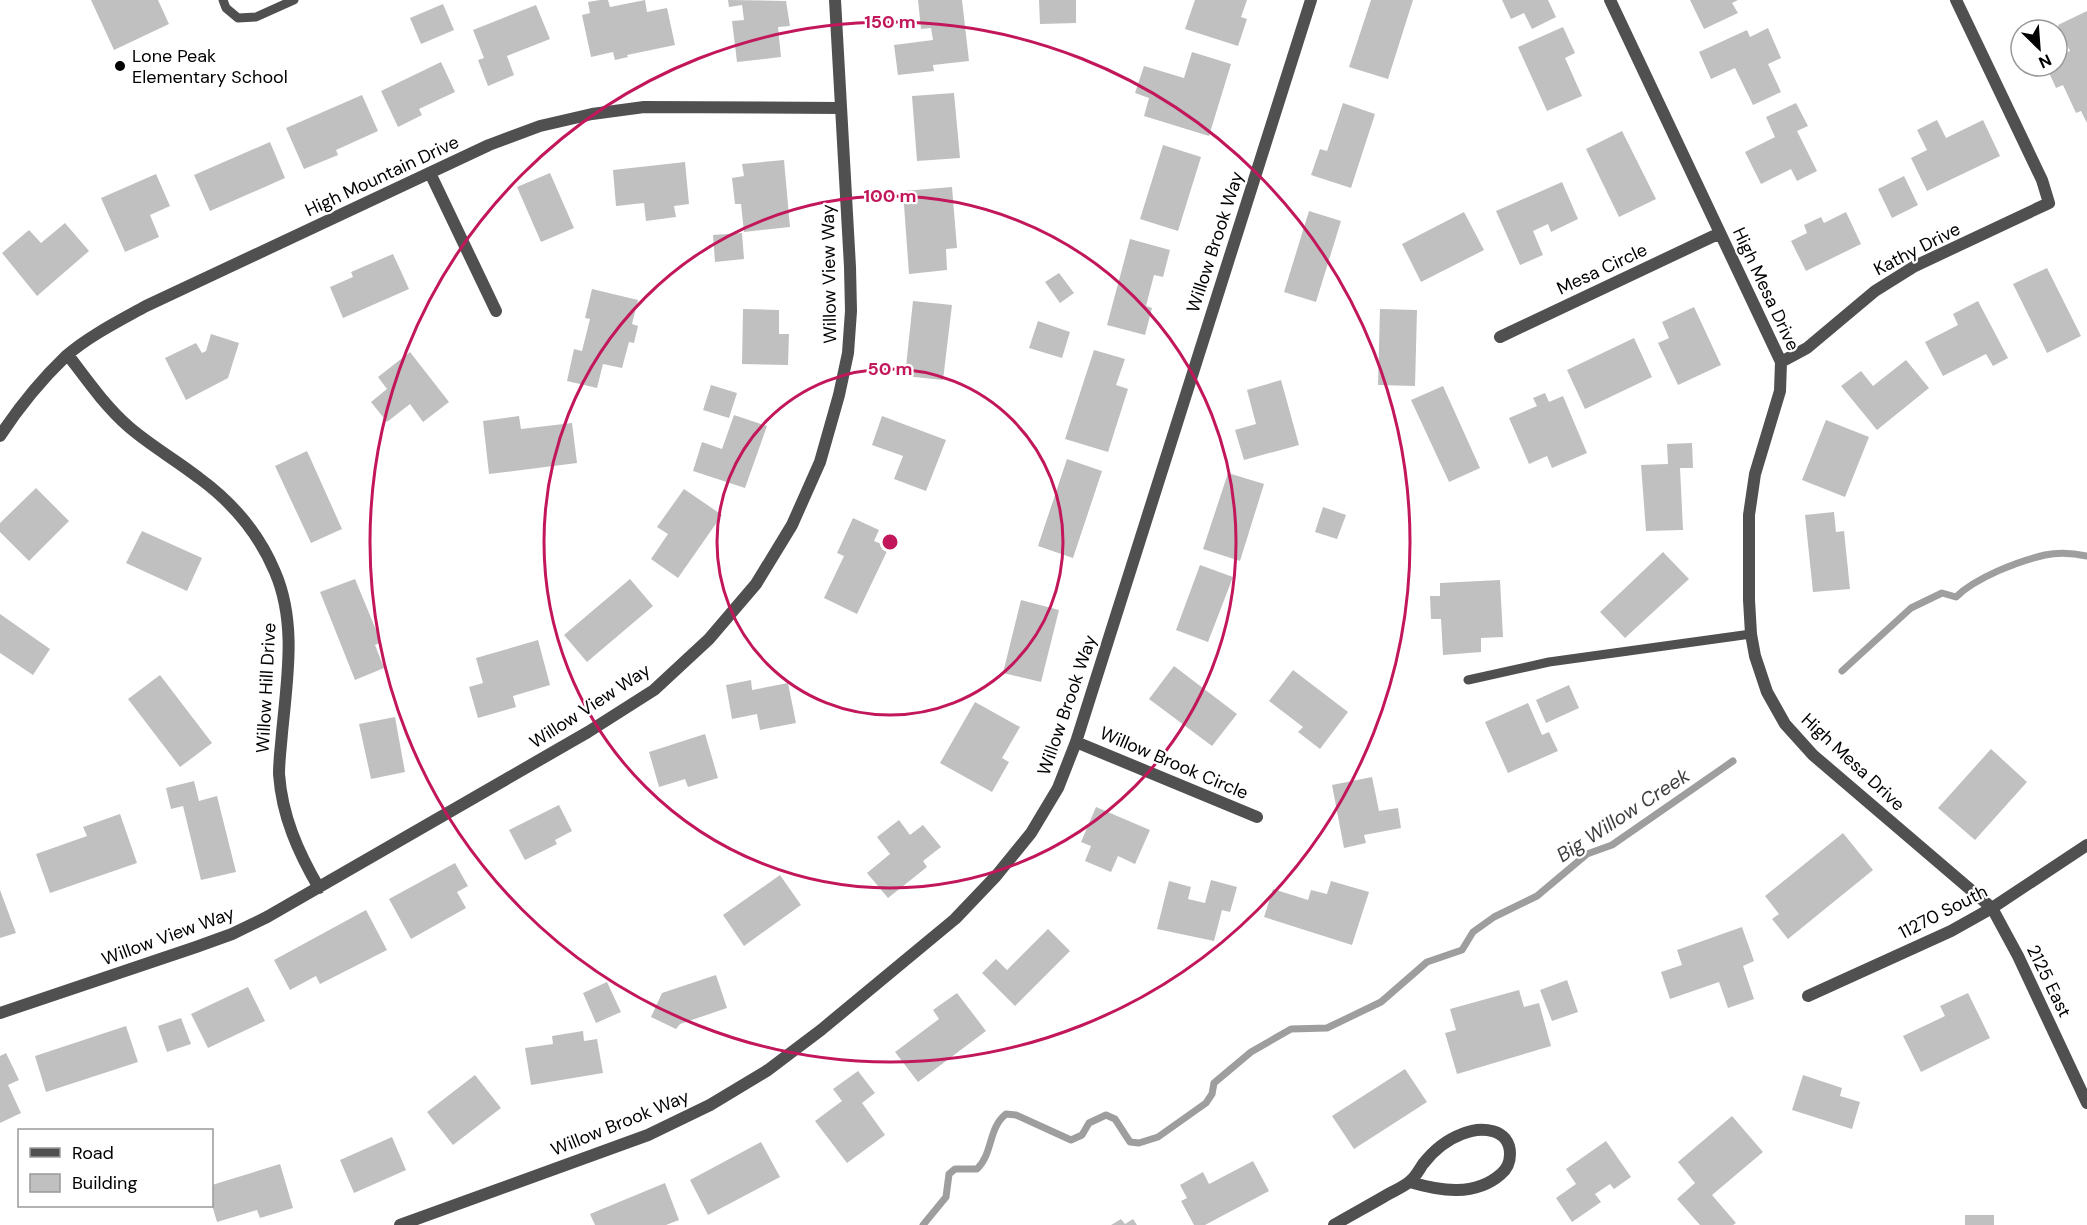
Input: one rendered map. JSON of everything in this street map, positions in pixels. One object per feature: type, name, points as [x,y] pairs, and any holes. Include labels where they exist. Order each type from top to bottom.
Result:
[{"type":"street","name":"Willow View Way","points":[[0,1013],[232,934],[320,888],[588,732],[654,690],[709,639],[756,584],[792,525],[820,462],[848,353],[851,300],[835,0]]},
{"type":"street","name":"Willow Brook Way","points":[[400,1225],[648,1135],[710,1106],[768,1070],[821,1030],[954,919],[996,876],[1031,833],[1052,797],[1076,742],[1311,0]]},
{"type":"street","name":"High Mesa Drive","points":[[1610,0],[1781,362],[1780,391],[1755,474],[1749,515],[1751,634],[1755,656],[1767,692],[1785,724],[1814,755],[1992,908]]},
{"type":"street","name":"Kathy Drive","points":[[1781,362],[1807,348],[1875,291],[1915,266],[2049,203],[2042,180],[1956,0]]},
{"type":"street","name":"High Mountain Drive","points":[[0,436],[40,382],[68,355],[105,329],[146,306],[489,145],[540,126],[592,114],[644,107],[841,108]]},
{"type":"street","points":[[430,173],[496,311]]},
{"type":"street","name":"Mesa Circle","points":[[1500,337],[1720,233]]},
{"type":"street","name":"Willow Hill Drive","points":[[68,355],[102,401],[129,428],[200,478],[231,504],[256,536],[275,572],[287,610],[290,647],[279,772],[283,805],[292,835],[320,888]]},
{"type":"street","name":"Willow Brook Circle","points":[[1076,742],[1257,817]]},
{"type":"street","name":"11270 South","points":[[1808,996],[1951,932],[1992,908],[2087,844]]},
{"type":"street","name":"2125 East","points":[[1992,908],[2018,956],[2087,1103]]},
{"type":"street","points":[[1334,1225],[1410,1182],[1430,1156],[1445,1142],[1462,1133],[1490,1129],[1501,1134],[1510,1146],[1510,1160],[1503,1173],[1484,1185],[1462,1190],[1435,1189],[1410,1182]]},
{"type":"lane","points":[[223,0],[226,8],[238,18],[256,17],[294,0]]},
{"type":"lane","points":[[1468,680],[1549,662],[1751,634]]},
{"type":"building","points":[[91,0],[158,0],[169,24],[114,50]]},
{"type":"building","points":[[608,0],[610,7],[645,0],[647,12],[667,8],[675,45],[627,55],[628,57],[615,60],[613,52],[591,57],[582,15],[590,13],[588,2]]},
{"type":"building","points":[[728,0],[786,1],[790,26],[778,27],[781,57],[737,62],[732,21],[744,20],[742,5],[729,7]]},
{"type":"building","points":[[918,0],[962,0],[969,61],[933,65],[934,71],[898,75],[894,45],[933,40],[931,28],[921,29]]},
{"type":"building","points":[[1039,0],[1076,0],[1076,23],[1040,24]]},
{"type":"building","points":[[1195,0],[1247,0],[1241,17],[1247,19],[1238,46],[1185,29]]},
{"type":"building","points":[[1371,0],[1413,0],[1388,79],[1349,67]]},
{"type":"building","points":[[1502,0],[1548,0],[1556,17],[1532,29],[1524,13],[1511,19]]},
{"type":"building","points":[[1690,0],[1738,0],[1732,3],[1738,13],[1704,29]]},
{"type":"building","points":[[443,4],[454,30],[421,44],[410,18]]},
{"type":"building","points":[[536,5],[550,39],[507,56],[514,75],[488,86],[478,60],[484,58],[473,30]]},
{"type":"building","points":[[2087,11],[2087,123],[2081,111],[2076,113],[2063,85],[2056,88],[2051,78],[2069,78],[2069,20]]},
{"type":"building","points":[[1563,27],[1575,53],[1565,58],[1582,96],[1547,111],[1518,47]]},
{"type":"building","points":[[1768,28],[1781,58],[1768,64],[1781,92],[1753,105],[1735,68],[1711,79],[1699,52],[1747,30],[1750,37]]},
{"type":"building","points":[[1192,52],[1231,64],[1209,136],[1144,116],[1149,98],[1135,93],[1144,66],[1184,78]]},
{"type":"building","points":[[441,62],[455,92],[419,109],[422,115],[398,127],[381,91]]},
{"type":"building","points":[[954,93],[960,158],[917,161],[912,96]]},
{"type":"building","points":[[362,95],[378,131],[336,150],[338,155],[304,169],[286,128]]},
{"type":"building","points":[[1343,103],[1375,114],[1351,188],[1311,175],[1320,149],[1327,151]]},
{"type":"building","points":[[1796,103],[1808,126],[1797,131],[1817,171],[1797,181],[1791,169],[1761,184],[1745,152],[1775,137],[1766,117]]},
{"type":"building","points":[[1937,120],[1946,138],[1983,120],[2000,156],[1927,191],[1911,158],[1927,150],[1917,130]]},
{"type":"building","points":[[1622,131],[1656,199],[1619,217],[1586,149]]},
{"type":"building","points":[[270,142],[285,178],[210,211],[194,175]]},
{"type":"building","points":[[1163,145],[1201,157],[1178,231],[1140,219]]},
{"type":"building","points":[[784,160],[790,227],[744,232],[741,204],[735,204],[732,178],[744,176],[742,164]]},
{"type":"building","points":[[685,162],[689,204],[674,206],[676,217],[646,221],[644,203],[616,206],[613,170]]},
{"type":"building","points":[[550,173],[574,228],[541,242],[517,187]]},
{"type":"building","points":[[156,174],[170,206],[150,215],[159,237],[125,252],[101,198]]},
{"type":"building","points":[[1904,176],[1918,205],[1892,218],[1878,189]]},
{"type":"building","points":[[1562,182],[1578,219],[1551,232],[1548,224],[1533,231],[1543,255],[1520,265],[1496,211]]},
{"type":"building","points":[[952,187],[957,248],[946,249],[947,270],[909,274],[903,191]]},
{"type":"building","points":[[1309,211],[1341,221],[1316,302],[1284,292]]},
{"type":"building","points":[[1464,212],[1484,250],[1421,282],[1402,244]]},
{"type":"building","points":[[1846,212],[1861,244],[1806,271],[1791,241],[1807,233],[1804,225],[1821,217],[1824,223]]},
{"type":"building","points":[[65,223],[89,251],[37,296],[2,253],[29,230],[41,243]]},
{"type":"building","points":[[742,233],[744,259],[715,262],[713,235]]},
{"type":"building","points":[[1130,239],[1170,250],[1163,277],[1154,275],[1146,306],[1152,308],[1145,335],[1107,325]]},
{"type":"building","points":[[393,254],[409,289],[343,318],[330,287],[353,277],[351,272]]},
{"type":"building","points":[[2047,268],[2081,336],[2047,353],[2013,284]]},
{"type":"building","points":[[1059,273],[1074,293],[1060,303],[1045,282]]},
{"type":"building","points":[[592,289],[638,300],[632,324],[638,326],[634,343],[629,342],[622,368],[603,364],[597,388],[567,381],[574,349],[582,351],[590,319],[585,318]]},
{"type":"building","points":[[913,301],[952,305],[943,380],[905,376]]},
{"type":"building","points":[[1978,301],[2008,358],[1993,366],[1986,354],[1943,376],[1925,342],[1958,325],[1953,314]]},
{"type":"building","points":[[1694,307],[1721,365],[1678,385],[1658,343],[1669,338],[1662,322]]},
{"type":"building","points":[[743,309],[779,310],[779,334],[789,334],[788,365],[742,364]]},
{"type":"building","points":[[1380,309],[1417,310],[1415,386],[1378,385]]},
{"type":"building","points":[[1038,321],[1070,332],[1062,358],[1029,348]]},
{"type":"building","points":[[211,334],[239,343],[228,378],[186,400],[165,358],[196,343],[202,353],[206,351]]},
{"type":"building","points":[[1634,338],[1652,377],[1585,409],[1567,370]]},
{"type":"building","points":[[1094,350],[1125,359],[1116,385],[1128,389],[1108,452],[1065,439]]},
{"type":"building","points":[[410,352],[449,402],[423,422],[410,404],[387,422],[371,402],[387,389],[378,377]]},
{"type":"building","points":[[1906,360],[1929,388],[1877,430],[1841,386],[1861,371],[1873,386]]},
{"type":"building","points":[[1281,380],[1299,445],[1244,460],[1235,430],[1256,424],[1247,390]]},
{"type":"building","points":[[711,385],[737,393],[729,418],[703,410]]},
{"type":"building","points":[[1443,386],[1480,468],[1449,482],[1411,400]]},
{"type":"building","points":[[1545,393],[1549,402],[1563,396],[1587,453],[1552,468],[1547,456],[1529,464],[1509,418],[1537,406],[1533,398]]},
{"type":"building","points":[[734,415],[767,426],[745,488],[693,471],[702,442],[722,449]]},
{"type":"building","points":[[519,416],[521,429],[572,423],[577,463],[489,474],[483,421]]},
{"type":"building","points":[[882,416],[946,440],[926,491],[894,479],[903,456],[872,445]]},
{"type":"building","points":[[1826,420],[1869,437],[1845,497],[1802,480]]},
{"type":"building","points":[[1692,443],[1693,468],[1680,468],[1683,530],[1646,531],[1641,465],[1668,464],[1667,444]]},
{"type":"building","points":[[307,451],[342,529],[311,543],[275,466]]},
{"type":"building","points":[[1067,459],[1102,471],[1073,558],[1038,546]]},
{"type":"building","points":[[1228,473],[1264,484],[1240,561],[1203,549]]},
{"type":"building","points":[[36,488],[69,521],[29,561],[0,532],[0,523]]},
{"type":"building","points":[[684,489],[722,515],[678,578],[651,559],[668,534],[657,527]]},
{"type":"building","points":[[1323,507],[1346,515],[1337,539],[1315,532]]},
{"type":"building","points":[[1834,512],[1836,532],[1844,531],[1850,589],[1813,592],[1805,515]]},
{"type":"building","points":[[853,518],[879,530],[874,541],[889,547],[857,614],[824,598],[844,556],[837,553]]},
{"type":"building","points":[[142,531],[202,558],[187,591],[126,563]]},
{"type":"building","points":[[1663,552],[1689,579],[1625,638],[1600,612]]},
{"type":"building","points":[[1200,565],[1233,577],[1208,642],[1176,630]]},
{"type":"building","points":[[355,579],[381,642],[375,645],[384,668],[355,680],[320,592]]},
{"type":"building","points":[[630,579],[653,606],[587,662],[564,635]]},
{"type":"building","points":[[1500,580],[1503,637],[1481,638],[1481,652],[1443,655],[1441,619],[1431,619],[1430,596],[1440,596],[1440,583]]},
{"type":"building","points":[[1021,600],[1059,610],[1041,682],[1003,673]]},
{"type":"building","points":[[0,614],[50,649],[33,675],[0,653]]},
{"type":"building","points":[[538,640],[550,685],[513,696],[516,707],[478,718],[469,687],[483,683],[476,658]]},
{"type":"building","points":[[1174,666],[1237,714],[1212,746],[1149,699]]},
{"type":"building","points":[[1293,670],[1348,712],[1320,749],[1298,732],[1303,727],[1269,701]]},
{"type":"building","points":[[160,675],[212,743],[180,767],[128,699]]},
{"type":"building","points":[[751,680],[752,690],[788,683],[796,723],[760,730],[757,714],[732,719],[726,685]]},
{"type":"building","points":[[1569,685],[1579,708],[1546,723],[1536,700]]},
{"type":"building","points":[[975,702],[1020,727],[1002,758],[1009,762],[992,792],[940,763]]},
{"type":"building","points":[[1528,703],[1542,735],[1549,732],[1558,751],[1508,773],[1485,722]]},
{"type":"building","points":[[395,717],[405,772],[371,779],[359,724]]},
{"type":"building","points":[[705,734],[718,778],[688,787],[685,779],[659,787],[649,752]]},
{"type":"building","points":[[1991,749],[2027,782],[1975,840],[1938,808]]},
{"type":"building","points":[[1372,777],[1379,811],[1398,808],[1401,828],[1364,835],[1366,843],[1344,848],[1332,785]]},
{"type":"building","points":[[194,781],[199,801],[217,796],[236,872],[201,880],[183,806],[171,809],[166,788]]},
{"type":"building","points":[[559,805],[572,831],[555,840],[557,844],[525,860],[509,830]]},
{"type":"building","points":[[1096,807],[1150,830],[1135,864],[1118,856],[1111,872],[1085,861],[1091,846],[1081,842]]},
{"type":"building","points":[[120,814],[137,863],[50,893],[36,854],[87,836],[83,827]]},
{"type":"building","points":[[899,820],[910,835],[923,825],[941,847],[923,861],[927,867],[888,898],[867,873],[890,854],[877,837]]},
{"type":"building","points":[[1843,833],[1873,870],[1788,939],[1772,919],[1779,914],[1765,896]]},
{"type":"building","points":[[455,863],[468,886],[457,892],[466,908],[411,939],[389,899]]},
{"type":"building","points":[[780,875],[801,905],[744,946],[723,915]]},
{"type":"building","points":[[1211,880],[1237,887],[1230,912],[1222,910],[1214,941],[1157,929],[1169,881],[1191,887],[1188,899],[1205,903]]},
{"type":"building","points":[[1331,881],[1369,892],[1352,945],[1264,917],[1273,889],[1308,900],[1311,890],[1327,894]]},
{"type":"building","points":[[0,890],[16,933],[0,938]]},
{"type":"building","points":[[366,910],[387,950],[320,984],[316,976],[290,990],[274,960]]},
{"type":"building","points":[[1742,927],[1754,961],[1743,966],[1754,999],[1728,1008],[1719,982],[1670,999],[1661,972],[1682,965],[1677,950]]},
{"type":"building","points":[[1048,929],[1070,951],[1015,1006],[982,973],[996,959],[1007,970]]},
{"type":"building","points":[[716,975],[727,1008],[680,1024],[676,1029],[651,1017],[662,993]]},
{"type":"building","points":[[1567,980],[1578,1012],[1552,1021],[1540,990]]},
{"type":"building","points":[[607,982],[621,1012],[596,1023],[583,993]]},
{"type":"building","points":[[248,987],[265,1021],[208,1048],[191,1014]]},
{"type":"building","points":[[1519,990],[1524,1007],[1539,1003],[1551,1046],[1457,1074],[1445,1033],[1456,1030],[1450,1009]]},
{"type":"building","points":[[957,993],[986,1031],[918,1082],[895,1052],[939,1019],[933,1010]]},
{"type":"building","points":[[1968,993],[1990,1038],[1921,1072],[1903,1036],[1945,1016],[1940,1006]]},
{"type":"building","points":[[181,1018],[191,1044],[167,1052],[158,1026]]},
{"type":"building","points":[[126,1026],[138,1062],[46,1092],[35,1056]]},
{"type":"building","points":[[583,1031],[584,1041],[597,1039],[603,1073],[531,1085],[525,1048],[553,1044],[552,1036]]},
{"type":"building","points":[[6,1053],[19,1080],[8,1085],[21,1113],[0,1123],[0,1056]]},
{"type":"building","points":[[1405,1069],[1427,1102],[1354,1149],[1332,1116]]},
{"type":"building","points":[[858,1071],[875,1093],[862,1103],[885,1135],[847,1163],[815,1121],[842,1101],[833,1089]]},
{"type":"building","points":[[475,1075],[501,1108],[453,1145],[427,1112]]},
{"type":"building","points":[[1803,1075],[1842,1088],[1840,1096],[1860,1102],[1852,1129],[1792,1110]]},
{"type":"building","points":[[1732,1116],[1763,1152],[1712,1195],[1736,1223],[1733,1225],[1700,1225],[1677,1199],[1695,1183],[1678,1162]]},
{"type":"building","points":[[392,1137],[406,1170],[354,1193],[340,1160]]},
{"type":"building","points":[[1606,1141],[1631,1177],[1614,1189],[1610,1184],[1595,1194],[1601,1202],[1572,1222],[1556,1198],[1576,1184],[1566,1169]]},
{"type":"building","points":[[761,1142],[780,1177],[708,1215],[690,1180]]},
{"type":"building","points":[[1253,1161],[1269,1191],[1205,1225],[1194,1225],[1181,1201],[1187,1198],[1180,1185],[1203,1172],[1209,1184]]},
{"type":"building","points":[[280,1164],[293,1208],[260,1218],[257,1210],[217,1222],[213,1207],[213,1185]]},
{"type":"building","points":[[665,1183],[679,1220],[666,1225],[595,1225],[590,1214]]},
{"type":"building","points":[[1965,1215],[1994,1215],[1994,1225],[1965,1225]]},
{"type":"building","points":[[1121,1219],[1125,1224],[1133,1219],[1137,1225],[1111,1225]]},
{"type":"waterway","name":"Big Willow Creek","points":[[1842,671],[1911,608],[1942,593],[1956,597],[1985,577],[2034,558],[2061,553],[2087,556]]},
{"type":"waterway","name":"Big Willow Creek","points":[[923,1225],[946,1197],[949,1174],[955,1169],[977,1169],[982,1163],[996,1126],[1006,1114],[1016,1115],[1071,1140],[1082,1135],[1089,1123],[1106,1115],[1115,1119],[1130,1142],[1139,1143],[1158,1137],[1206,1103],[1212,1094],[1214,1083],[1251,1052],[1291,1029],[1327,1028],[1381,1002],[1427,962],[1462,950],[1473,932],[1494,917],[1537,896],[1587,854],[1612,845],[1733,761]]},
{"type":"place","name":"Lone Peak Elementary School","points":[[120,66]]}]
